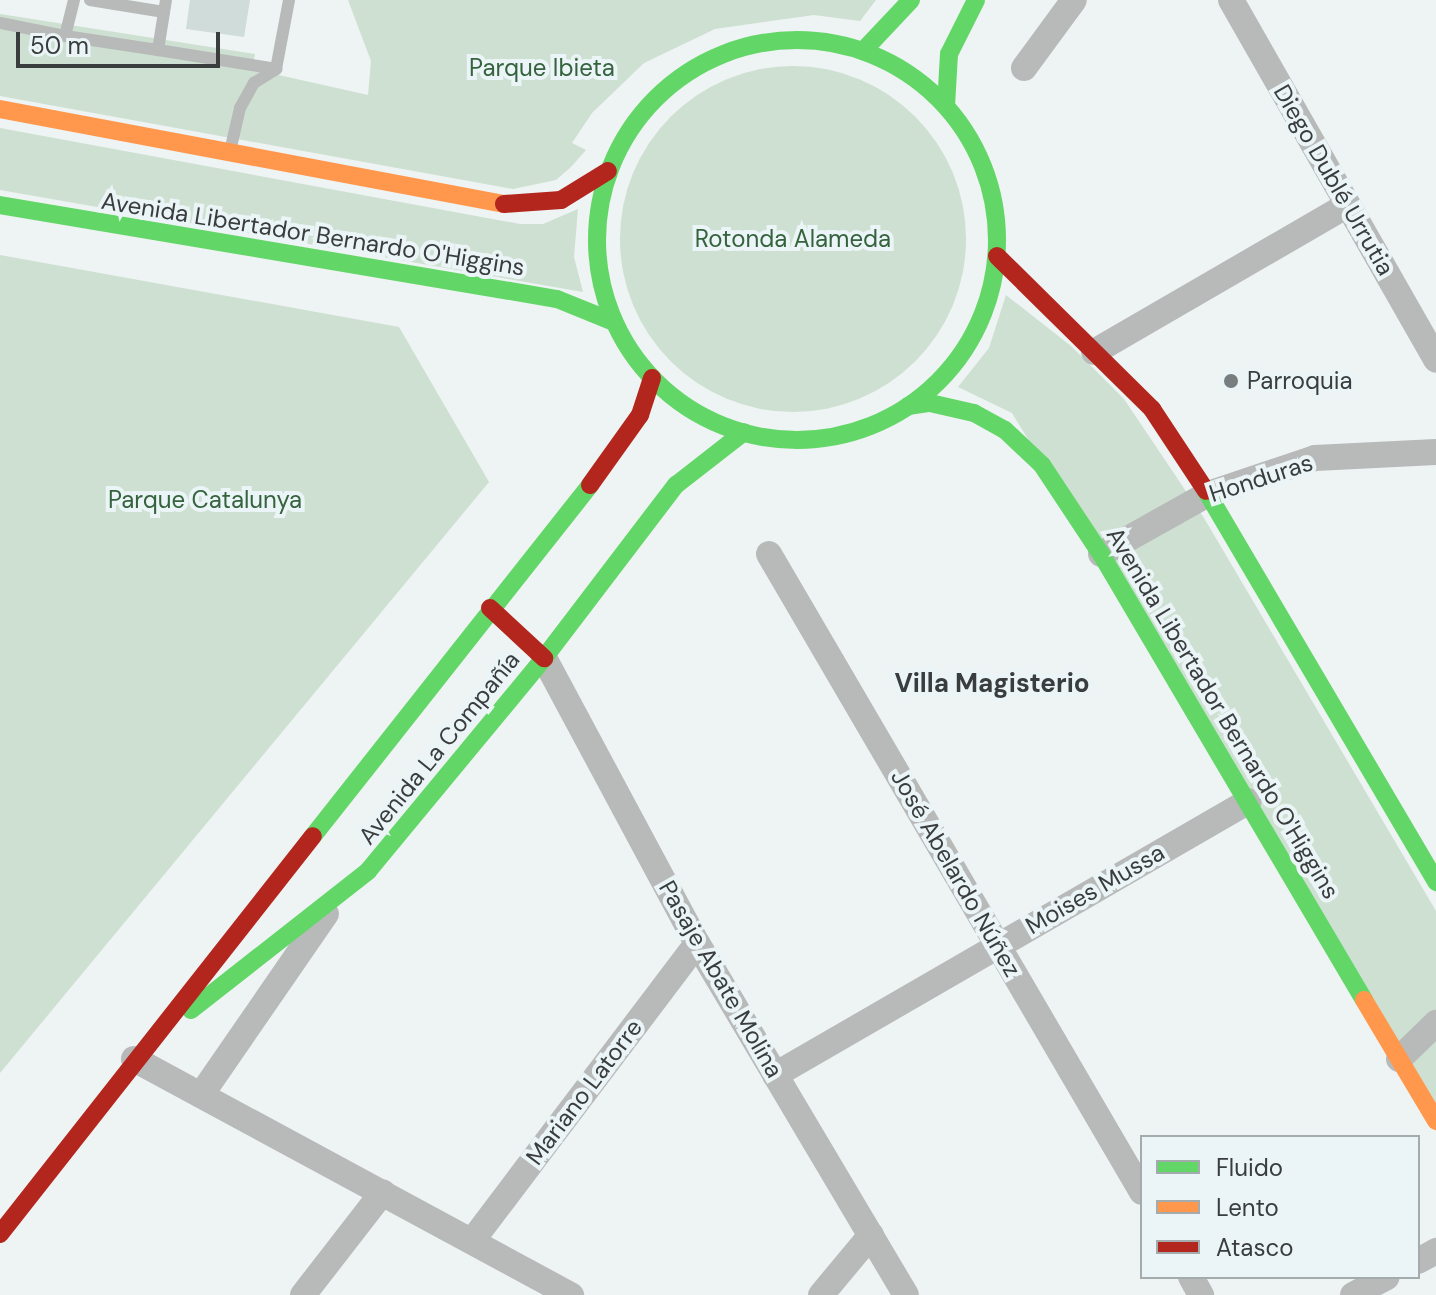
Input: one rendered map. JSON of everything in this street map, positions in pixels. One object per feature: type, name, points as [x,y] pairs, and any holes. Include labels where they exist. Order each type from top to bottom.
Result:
[{"type":"main road","points":[[863,51],[911,0]]},
{"type":"main road","points":[[946,106],[949,54],[976,0]]},
{"type":"main road","points":[[793,40],[863,51],[908,74],[946,106],[966,132],[988,181],[997,256],[987,300],[969,341],[952,366],[908,406],[857,430],[829,437],[800,439],[744,432],[694,411],[652,378],[614,322],[597,247],[608,171],[638,118],[662,91],[723,54],[793,40]]},
{"type":"main road","points":[[0,109],[229,155],[518,207],[561,200],[608,171]]},
{"type":"main road","name":"Avenida Libertador Bernardo O'Higgins","points":[[0,205],[557,299],[614,322]]},
{"type":"main road","points":[[997,256],[1152,409],[1208,494],[1436,882]]},
{"type":"main road","name":"Avenida La Compañía","points":[[0,1234],[134,1059],[623,442],[640,415],[652,378]]},
{"type":"main road","name":"Avenida Libertador Bernardo O'Higgins","points":[[908,406],[951,407],[1005,430],[1042,465],[1101,554],[1436,1121]]},
{"type":"main road","name":"Avenida La Compañía","points":[[134,1059],[336,900],[395,842],[544,658],[676,485],[744,432]]},
{"type":"main road","points":[[490,608],[544,658]]},
{"type":"street","points":[[1024,68],[1074,0]]},
{"type":"street","name":"Diego Dublé Urrutia","points":[[1231,0],[1436,360]]},
{"type":"street","points":[[1094,352],[1348,205]]},
{"type":"street","name":"Honduras","points":[[1101,554],[1208,494],[1315,458],[1436,452]]},
{"type":"street","name":"José Abelardo Núñez","points":[[769,554],[1140,1189]]},
{"type":"street","name":"Pasaje Abate Molina","points":[[544,658],[697,943],[906,1295]]},
{"type":"street","name":"Moises Mussa","points":[[775,1075],[1249,801]]},
{"type":"street","points":[[201,1095],[336,900]]},
{"type":"street","name":"Mariano Latorre","points":[[472,1241],[697,943]]},
{"type":"street","points":[[1399,1059],[1436,1023]]},
{"type":"street","points":[[134,1059],[571,1295]]},
{"type":"street","points":[[303,1295],[383,1192]]},
{"type":"street","points":[[821,1295],[871,1235]]},
{"type":"street","points":[[1353,1295],[1383,1279]]},
{"type":"lane","points":[[65,36],[74,0]]},
{"type":"lane","points":[[90,0],[165,6],[158,50]]},
{"type":"lane","points":[[229,155],[240,108],[254,83],[276,69],[289,0]]},
{"type":"lane","points":[[0,23],[276,69]]},
{"type":"green space","name":"Parque Ibieta","points":[[348,0],[876,0],[860,21],[814,15],[715,29],[644,63],[592,113],[572,143],[586,150],[571,167],[556,180],[513,189],[0,96],[0,14],[255,54],[252,69],[368,95],[371,61]]},
{"type":"green space","name":"Rotonda Alameda","points":[[793,66],[827,69],[875,86],[903,105],[927,129],[946,157],[959,189],[966,239],[963,273],[946,321],[927,349],[903,373],[875,392],[843,405],[793,412],[759,409],[711,392],[683,373],[659,349],[640,321],[627,289],[620,239],[623,205],[640,157],[659,129],[683,105],[711,86],[743,73]]},
{"type":"green space","points":[[0,128],[520,224],[543,224],[578,209],[574,257],[583,292],[0,190]]},
{"type":"green space","name":"Parque Catalunya","points":[[0,255],[399,327],[489,482],[0,1073]]},
{"type":"green space","points":[[1006,295],[1071,346],[1124,399],[1204,518],[1436,911],[1436,1106],[1012,413],[958,387],[989,348]]},
{"type":"building","points":[[190,0],[250,0],[244,37],[186,29]]},
{"type":"traffic: fast","points":[[863,51],[911,0]]},
{"type":"traffic: fast","points":[[946,106],[949,54],[976,0]]},
{"type":"traffic: fast","points":[[797,40],[836,44],[873,55],[908,74],[938,99],[963,129],[982,164],[993,201],[997,240],[993,279],[982,316],[963,351],[938,381],[908,406],[873,425],[836,436],[797,440],[758,436],[721,425],[686,406],[656,381],[631,351],[612,316],[601,279],[597,240],[601,201],[612,164],[631,129],[656,99],[686,74],[721,55],[758,44],[797,40]]},
{"type":"traffic: fast","points":[[0,205],[557,299],[614,322]]},
{"type":"traffic: fast","points":[[908,406],[930,403],[974,413],[1005,430],[1042,465],[1101,554],[1364,1000]]},
{"type":"traffic: fast","points":[[191,1010],[368,871],[544,658],[676,485],[744,432]]},
{"type":"traffic: fast","points":[[313,836],[590,485]]},
{"type":"traffic: fast","points":[[1206,491],[1436,882]]},
{"type":"traffic: slow","points":[[0,109],[504,204]]},
{"type":"traffic: slow","points":[[1364,1000],[1436,1121]]},
{"type":"traffic: jam","points":[[504,204],[561,200],[608,171]]},
{"type":"traffic: jam","points":[[997,256],[1152,409],[1206,491]]},
{"type":"traffic: jam","points":[[590,485],[640,415],[652,378]]},
{"type":"traffic: jam","points":[[490,608],[544,658]]},
{"type":"traffic: jam","points":[[0,1234],[313,836]]},
{"type":"place","name":"Parroquia","points":[[1231,381]]},
{"type":"district","name":"Villa Magisterio","points":[[992,684]]}]
